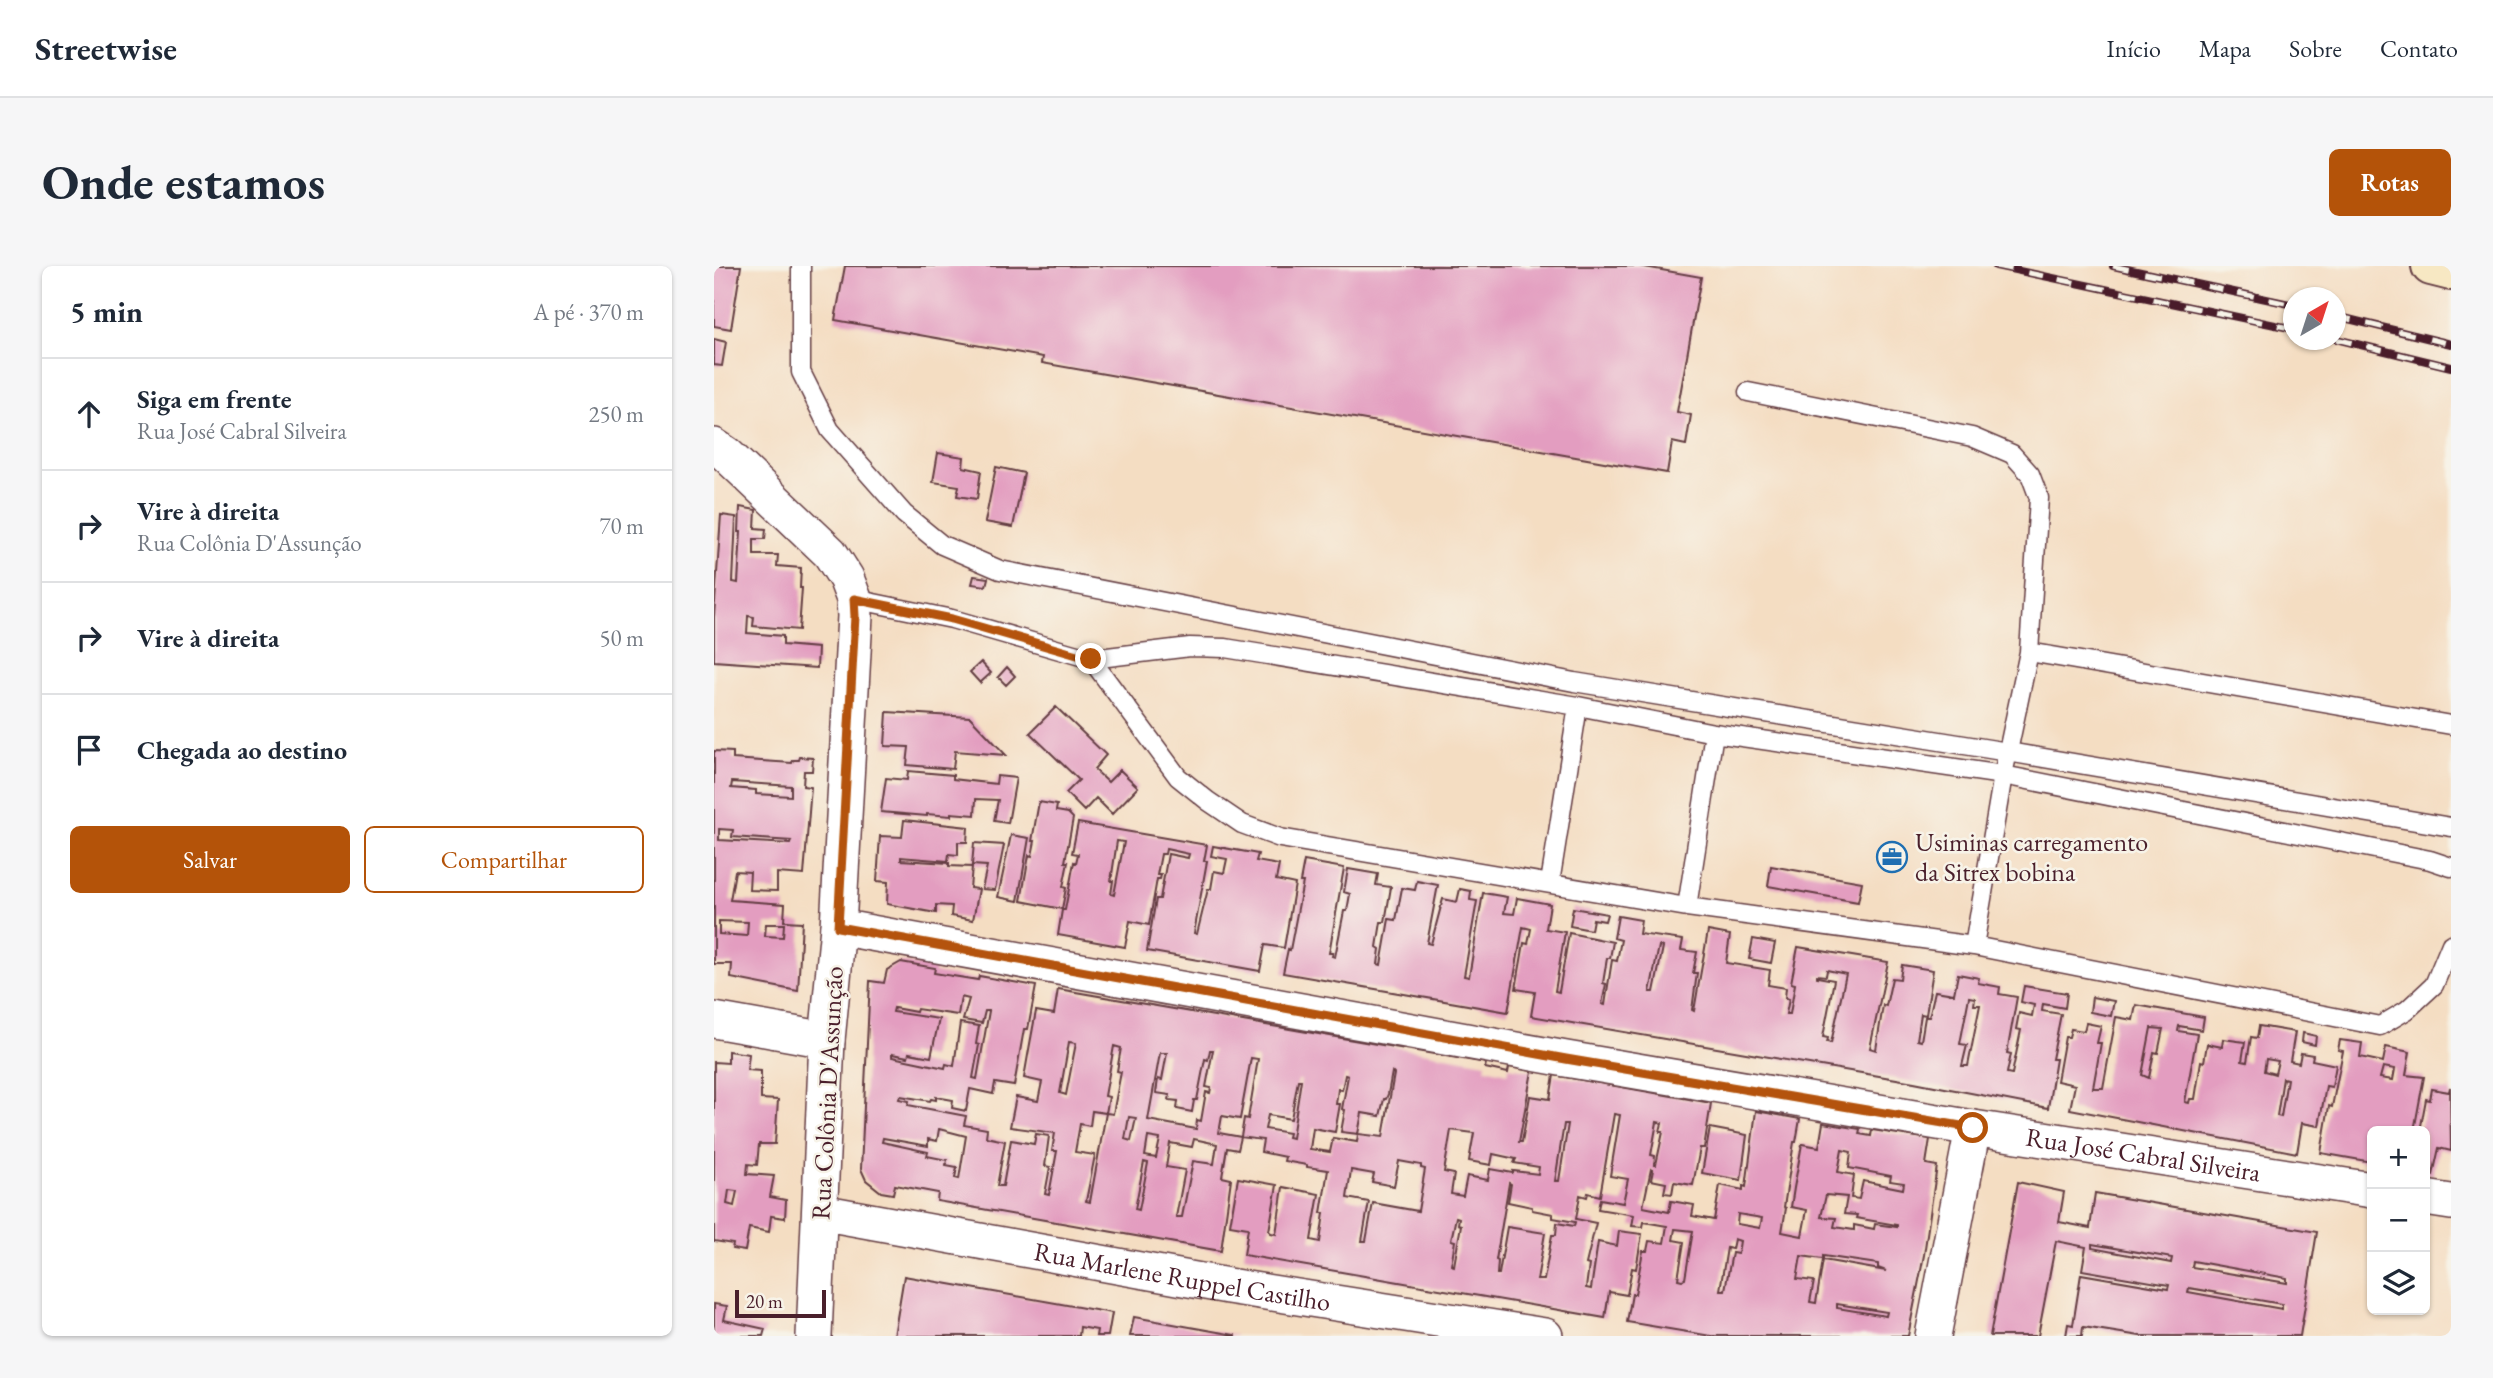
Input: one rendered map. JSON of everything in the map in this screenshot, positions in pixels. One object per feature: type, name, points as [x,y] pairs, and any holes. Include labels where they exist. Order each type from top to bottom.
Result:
[{"type":"street","points":[[2431,266],[2451,271]]},
{"type":"street","name":"Rua Colônia D'Assunção","points":[[714,446],[726,454],[830,553],[846,578],[854,599],[838,927],[827,1040],[814,1336]]},
{"type":"street","name":"Rua José Cabral Silveira","points":[[838,927],[1566,1059],[1973,1128],[2367,1189]]},
{"type":"street","points":[[714,1020],[827,1040]]},
{"type":"street","points":[[1933,1336],[1973,1128]]},
{"type":"street","points":[[2430,1199],[2451,1202]]},
{"type":"street","name":"Rua Marlene Ruppel Castilho","points":[[820,1212],[1228,1286],[1545,1336]]},
{"type":"lane","points":[[801,266],[801,372],[830,430],[867,474],[914,522],[942,545],[1000,570],[1574,682],[2451,827]]},
{"type":"lane","points":[[1748,392],[1972,437],[2012,454],[2030,474],[2039,498],[2029,652],[2003,775],[1974,946]]},
{"type":"lane","points":[[854,599],[952,619],[1091,659],[1190,647],[1225,648],[1578,706],[1714,733],[2003,775],[2430,860],[2451,867]]},
{"type":"lane","points":[[2029,652],[2451,725]]},
{"type":"lane","points":[[1091,659],[1178,777],[1242,824],[1280,838],[1687,907],[1974,946],[2379,1026],[2407,1010],[2434,985],[2451,944]]},
{"type":"lane","points":[[1550,883],[1578,706]]},
{"type":"lane","points":[[1687,907],[1714,733]]},
{"type":"building","points":[[714,266],[741,266],[731,329],[714,326]]},
{"type":"building","points":[[845,266],[1639,266],[1701,277],[1677,412],[1691,415],[1686,445],[1672,442],[1667,473],[1042,363],[1043,357],[835,320]]},
{"type":"building","points":[[714,339],[726,342],[722,366],[714,365]]},
{"type":"building","points":[[938,453],[964,457],[963,467],[981,471],[977,499],[957,496],[959,486],[933,482]]},
{"type":"building","points":[[996,467],[1024,473],[1013,527],[985,522]]},
{"type":"building","points":[[740,507],[756,510],[755,528],[766,529],[765,539],[754,539],[754,555],[778,555],[777,566],[801,568],[799,630],[753,626],[754,617],[748,616],[747,633],[783,636],[783,645],[818,648],[817,668],[714,661],[714,617],[721,515],[736,517],[733,582],[738,583]]},
{"type":"building","points":[[974,576],[988,578],[986,586],[972,584]]},
{"type":"building","points":[[981,662],[991,673],[980,683],[970,672]]},
{"type":"building","points":[[1007,667],[1015,676],[1006,685],[998,677]]},
{"type":"building","points":[[1056,707],[1106,755],[1094,769],[1108,782],[1120,770],[1138,787],[1112,814],[1096,798],[1084,811],[1066,793],[1079,780],[1030,733]]},
{"type":"building","points":[[887,712],[970,717],[1006,755],[955,751],[953,769],[907,765],[909,747],[885,746]]},
{"type":"building","points":[[714,751],[733,752],[733,759],[792,763],[800,757],[813,758],[812,771],[804,771],[803,786],[811,787],[804,875],[777,873],[777,891],[749,890],[750,872],[735,871],[730,900],[785,904],[784,921],[802,922],[798,991],[731,978],[732,964],[714,964]],"holes":[[[732,782],[791,786],[791,796],[756,794],[756,790],[731,788]],[[719,829],[733,830],[732,837],[791,841],[790,844],[719,840]],[[719,921],[748,922],[747,936],[719,934]],[[766,924],[784,924],[783,937],[765,936]]]},
{"type":"building","points":[[908,771],[953,775],[953,779],[996,784],[997,776],[1016,778],[1008,823],[994,821],[998,800],[976,799],[975,815],[951,813],[951,816],[927,816],[881,812],[886,778],[907,780]]},
{"type":"building","points":[[1039,802],[1057,805],[1056,811],[1068,813],[1073,818],[1065,862],[1068,862],[1062,909],[1021,901],[1029,855],[1032,856],[1035,841],[1032,841]]},
{"type":"building","points":[[904,820],[968,827],[967,842],[958,842],[958,855],[949,854],[948,861],[901,857],[901,860],[972,867],[970,888],[979,889],[973,920],[951,916],[952,906],[936,905],[936,913],[887,904],[888,882],[877,881],[880,836],[902,837]]},
{"type":"building","points":[[1078,823],[1207,845],[1204,861],[1207,861],[1194,933],[1197,934],[1214,871],[1224,873],[1227,859],[1211,856],[1213,846],[1258,854],[1256,861],[1279,865],[1276,880],[1295,884],[1284,948],[1265,945],[1260,971],[1147,951],[1156,899],[1160,899],[1168,854],[1188,858],[1189,854],[1166,849],[1165,854],[1161,854],[1157,875],[1161,875],[1160,879],[1157,879],[1149,925],[1130,921],[1125,947],[1058,935],[1062,910],[1065,910],[1078,854],[1072,853]],"holes":[[[1117,841],[1124,842],[1114,895],[1111,894],[1111,881]]]},
{"type":"building","points":[[1011,835],[1029,838],[1018,901],[998,897]]},
{"type":"building","points":[[974,843],[1004,845],[995,890],[982,889],[987,866],[972,865]]},
{"type":"building","points":[[1304,861],[1344,868],[1329,953],[1333,953],[1332,956],[1335,957],[1350,894],[1344,892],[1348,869],[1378,874],[1376,885],[1391,887],[1385,922],[1381,922],[1377,947],[1380,949],[1378,964],[1381,965],[1389,919],[1396,920],[1402,888],[1415,890],[1417,881],[1438,885],[1427,943],[1431,944],[1443,899],[1457,902],[1460,889],[1471,891],[1470,900],[1477,901],[1464,976],[1469,977],[1483,893],[1507,897],[1504,913],[1514,914],[1517,898],[1550,904],[1546,929],[1565,932],[1555,991],[1559,992],[1569,933],[1613,942],[1603,983],[1606,984],[1602,1004],[1605,1005],[1612,960],[1617,961],[1621,940],[1614,938],[1618,916],[1641,920],[1639,934],[1683,940],[1681,950],[1697,952],[1693,973],[1697,973],[1694,1011],[1708,931],[1730,935],[1726,963],[1770,970],[1768,985],[1786,988],[1785,998],[1789,999],[1786,1014],[1790,1014],[1795,984],[1791,983],[1798,947],[1888,962],[1870,1048],[1876,1050],[1883,1005],[1886,1006],[1892,978],[1900,979],[1902,965],[1933,970],[1926,1015],[1921,1014],[1917,1040],[1921,1041],[1925,1017],[1929,1017],[1935,991],[1954,994],[1958,974],[1979,978],[1978,983],[2000,987],[1999,994],[2017,997],[2007,1053],[2011,1054],[2007,1073],[2012,1074],[2021,1030],[2016,1029],[2019,1013],[2032,1016],[2034,1005],[2021,1002],[2024,986],[2067,993],[2065,1008],[2043,1004],[2042,1011],[2061,1014],[2052,1059],[2056,1059],[2048,1108],[1914,1082],[1531,1016],[1535,992],[1516,989],[1524,943],[1528,944],[1531,929],[1523,927],[1508,1012],[1283,973],[1303,882],[1300,882]],"holes":[[[1659,946],[1663,947],[1654,992],[1650,992]],[[1827,970],[1846,974],[1831,1043],[1827,1042],[1828,1038],[1823,1037],[1834,980],[1817,975],[1826,976]],[[1969,997],[1975,998],[1974,1005],[1980,1005],[1968,1066],[1962,1066],[1967,1045],[1960,1044]]]},
{"type":"building","points":[[1771,866],[1862,882],[1858,902],[1768,886]]},
{"type":"building","points":[[1573,908],[1607,914],[1605,921],[1593,919],[1591,930],[1570,926]]},
{"type":"building","points":[[1753,939],[1775,943],[1771,963],[1749,959]]},
{"type":"building","points":[[901,962],[935,968],[934,973],[978,980],[979,976],[1036,986],[1028,1029],[1024,1029],[1014,1086],[995,1083],[993,1094],[970,1089],[966,1111],[952,1108],[953,1100],[936,1097],[936,1100],[930,1101],[900,1096],[899,1099],[909,1101],[908,1105],[966,1116],[964,1125],[987,1129],[986,1137],[1005,1141],[997,1186],[1003,1186],[1011,1140],[1034,1144],[1036,1134],[1049,1136],[1045,1166],[1050,1167],[1045,1194],[1049,1195],[1057,1151],[1052,1151],[1055,1133],[1010,1127],[1016,1097],[1038,1101],[1042,1082],[1024,1078],[1028,1055],[1036,1011],[1054,1014],[1058,989],[1486,1063],[1485,1068],[1508,1073],[1509,1067],[1532,1071],[1519,1142],[1522,1142],[1530,1096],[1550,1099],[1554,1075],[1711,1103],[1704,1148],[1700,1148],[1693,1185],[1674,1182],[1672,1194],[1664,1193],[1666,1183],[1651,1180],[1651,1169],[1643,1207],[1669,1212],[1671,1201],[1694,1205],[1692,1216],[1714,1220],[1720,1185],[1743,1190],[1743,1186],[1746,1187],[1756,1111],[1800,1119],[1794,1142],[1782,1232],[1802,1236],[1807,1210],[1791,1207],[1802,1144],[1819,1147],[1823,1123],[1860,1129],[1859,1134],[1871,1136],[1872,1130],[1930,1139],[1926,1164],[1937,1166],[1924,1255],[1908,1336],[1711,1336],[1627,1322],[1643,1251],[1647,1251],[1649,1241],[1664,1243],[1667,1226],[1644,1222],[1643,1227],[1632,1226],[1634,1215],[1598,1209],[1600,1199],[1623,1203],[1628,1179],[1610,1176],[1620,1115],[1614,1114],[1600,1196],[1588,1193],[1587,1197],[1580,1195],[1576,1219],[1596,1223],[1586,1264],[1589,1265],[1586,1288],[1591,1289],[1598,1242],[1617,1246],[1619,1231],[1642,1234],[1636,1269],[1632,1268],[1627,1295],[1609,1292],[1605,1318],[1244,1255],[1248,1228],[1230,1225],[1238,1178],[1277,1185],[1269,1231],[1276,1234],[1283,1187],[1319,1194],[1311,1240],[1320,1242],[1324,1213],[1321,1213],[1328,1170],[1284,1161],[1285,1157],[1261,1152],[1263,1140],[1241,1137],[1238,1150],[1227,1148],[1222,1177],[1231,1179],[1221,1251],[937,1201],[938,1193],[895,1185],[893,1194],[881,1192],[866,1180],[861,1169],[870,981],[884,983],[887,970]],"holes":[[[961,997],[969,999],[963,1020],[982,1023],[985,1011],[989,1011],[977,1079],[973,1078],[979,1045],[976,1044],[979,1026],[960,1023],[954,1066],[946,1064],[945,1068],[892,1057],[892,1054],[908,1057],[909,1053],[931,1057],[939,1019],[893,1012],[894,1008],[916,1012],[917,1009],[958,1015]],[[1069,1042],[1076,1043],[1066,1095],[1060,1093]],[[1114,1046],[1121,1048],[1117,1071],[1121,1072],[1113,1114],[1106,1113],[1109,1097],[1105,1096]],[[1210,1050],[1213,1050],[1206,1087],[1211,1088],[1210,1093],[1206,1092],[1201,1121],[1197,1120],[1196,1129],[1148,1120],[1160,1053],[1167,1053],[1162,1080],[1158,1079],[1156,1093],[1170,1095],[1169,1100],[1178,1101],[1177,1109],[1192,1112],[1194,1100],[1197,1100],[1205,1059],[1208,1060]],[[1251,1058],[1258,1059],[1248,1119],[1244,1118],[1241,1137],[1219,1133],[1222,1116],[1240,1119]],[[1392,1072],[1394,1074],[1383,1137],[1358,1134],[1362,1113],[1380,1116]],[[1345,1075],[1348,1076],[1341,1132],[1358,1134],[1357,1142],[1333,1138],[1330,1152],[1310,1149],[1313,1128],[1335,1132],[1340,1104],[1336,1104],[1338,1089],[1342,1090]],[[1298,1080],[1301,1080],[1292,1138],[1288,1137],[1289,1133],[1265,1129],[1268,1115],[1291,1119]],[[1092,1111],[1106,1113],[1090,1202],[1086,1201],[1095,1155],[1075,1152],[1080,1124],[1090,1126]],[[1129,1117],[1136,1118],[1131,1141],[1125,1139]],[[1657,1122],[1662,1123],[1660,1132],[1663,1132],[1656,1165],[1655,1156],[1651,1155]],[[1564,1124],[1568,1124],[1559,1181],[1555,1181]],[[939,1129],[966,1136],[959,1179],[955,1178],[957,1167],[946,1165],[947,1160],[927,1156],[928,1152],[882,1142],[883,1138],[928,1146],[928,1139],[937,1141]],[[1451,1130],[1474,1133],[1469,1161],[1491,1165],[1493,1154],[1516,1159],[1514,1163],[1539,1167],[1538,1174],[1490,1169],[1488,1180],[1467,1176],[1463,1196],[1451,1194],[1454,1174],[1444,1172]],[[1148,1137],[1160,1139],[1156,1158],[1145,1156]],[[1194,1139],[1217,1144],[1214,1164],[1193,1161],[1182,1217],[1176,1217],[1185,1170],[1166,1167],[1170,1143],[1192,1147]],[[1842,1150],[1851,1152],[1849,1168],[1891,1176],[1890,1181],[1904,1183],[1903,1189],[1863,1181],[1859,1199],[1851,1198],[1854,1175],[1838,1172]],[[1399,1161],[1421,1165],[1421,1168],[1425,1169],[1418,1211],[1373,1203],[1366,1241],[1362,1241],[1369,1202],[1347,1198],[1351,1170],[1374,1174],[1372,1182],[1394,1186]],[[1144,1162],[1148,1163],[1139,1210],[1135,1209]],[[1509,1183],[1508,1202],[1553,1214],[1553,1218],[1575,1222],[1574,1226],[1557,1223],[1556,1235],[1552,1235],[1544,1280],[1537,1280],[1545,1233],[1507,1227],[1499,1274],[1496,1260]],[[1826,1195],[1847,1197],[1844,1214],[1897,1225],[1875,1224],[1874,1229],[1854,1225],[1854,1230],[1834,1227],[1836,1218],[1821,1217]],[[1738,1214],[1762,1218],[1760,1228],[1737,1224]],[[1456,1217],[1461,1225],[1454,1266],[1451,1265],[1455,1241],[1451,1240]],[[1675,1229],[1693,1231],[1685,1279],[1678,1279],[1684,1242],[1673,1240]],[[1734,1239],[1740,1241],[1738,1254],[1732,1253],[1725,1290],[1720,1290],[1727,1248],[1732,1249]],[[1801,1256],[1823,1259],[1823,1256],[1878,1264],[1878,1268],[1886,1271],[1823,1260],[1816,1303],[1810,1302],[1814,1281],[1797,1279]],[[1837,1304],[1887,1312],[1886,1316],[1837,1308]]]},
{"type":"building","points":[[2092,997],[2114,1001],[2111,1016],[2090,1012]]},
{"type":"building","points":[[2136,1005],[2204,1017],[2202,1030],[2179,1026],[2178,1031],[2197,1034],[2185,1102],[2189,1103],[2190,1099],[2195,1099],[2201,1061],[2204,1062],[2207,1044],[2222,1047],[2223,1039],[2245,1042],[2242,1061],[2247,1062],[2251,1037],[2257,1038],[2259,1026],[2295,1032],[2290,1061],[2299,1063],[2301,1053],[2313,1055],[2312,1060],[2336,1065],[2332,1087],[2326,1086],[2319,1126],[2302,1123],[2297,1153],[2070,1109],[2075,1085],[2057,1081],[2065,1037],[2069,1037],[2071,1029],[2084,1031],[2086,1023],[2101,1026],[2097,1043],[2101,1043],[2093,1088],[2103,1088],[2116,1017],[2133,1020]],"holes":[[[2151,1028],[2163,1029],[2158,1053],[2154,1052],[2149,1078],[2142,1075]],[[2266,1059],[2278,1061],[2275,1074],[2264,1071]],[[2283,1078],[2287,1079],[2281,1117],[2277,1116]]]},
{"type":"building","points":[[2303,1033],[2316,1036],[2315,1045],[2302,1042]]},
{"type":"building","points":[[2340,1040],[2362,1043],[2360,1057],[2383,1062],[2386,1047],[2410,1052],[2406,1075],[2424,1077],[2415,1126],[2367,1126],[2367,1161],[2321,1153],[2343,1051],[2338,1050]],"holes":[[[2383,1067],[2395,1069],[2393,1080],[2380,1078]]]},
{"type":"building","points":[[728,1051],[749,1054],[747,1070],[761,1071],[761,1099],[778,1100],[775,1144],[759,1144],[757,1165],[748,1164],[747,1174],[774,1176],[770,1197],[786,1200],[785,1218],[771,1216],[769,1232],[749,1228],[745,1251],[732,1249],[733,1244],[714,1241],[714,1062],[728,1063]],"holes":[[[729,1190],[737,1191],[734,1206],[727,1204]]]},
{"type":"building","points":[[2450,1087],[2451,1151],[2439,1148],[2433,1175],[2430,1174],[2430,1126],[2421,1126],[2426,1099],[2430,1100],[2432,1089],[2449,1092]]},
{"type":"building","points":[[1710,1128],[1747,1135],[1741,1180],[1702,1173]]},
{"type":"building","points":[[2018,1182],[2064,1192],[2059,1222],[2090,1228],[2095,1193],[2317,1232],[2300,1336],[2140,1336],[2083,1327],[2082,1336],[2066,1336],[2068,1324],[2073,1325],[2081,1274],[2168,1289],[2169,1285],[2082,1270],[2086,1247],[2056,1241],[2038,1336],[1990,1336]],"holes":[[[2092,1244],[2172,1258],[2171,1263],[2092,1248]],[[2193,1261],[2287,1278],[2287,1283],[2192,1267]],[[2189,1288],[2282,1304],[2282,1309],[2188,1292]]]},
{"type":"building","points":[[904,1276],[1112,1313],[1108,1336],[1096,1336],[1097,1330],[1080,1327],[1079,1336],[894,1336]]},
{"type":"building","points":[[714,1304],[727,1306],[724,1320],[765,1329],[763,1336],[714,1336]]},
{"type":"building","points":[[1134,1317],[1235,1335],[1235,1336],[1130,1336]]},
{"type":"railway","points":[[1996,266],[2283,327]]},
{"type":"railway","points":[[2113,266],[2283,303]]},
{"type":"railway","points":[[2346,318],[2451,344]]},
{"type":"railway","points":[[2346,341],[2451,367]]},
{"type":"place","name":"Usiminas carregamento da Sitrex bobina","points":[[1892,857]]},
{"type":"route","points":[[1091,659],[952,619],[854,599],[838,927],[1566,1059],[1973,1128]]}]
